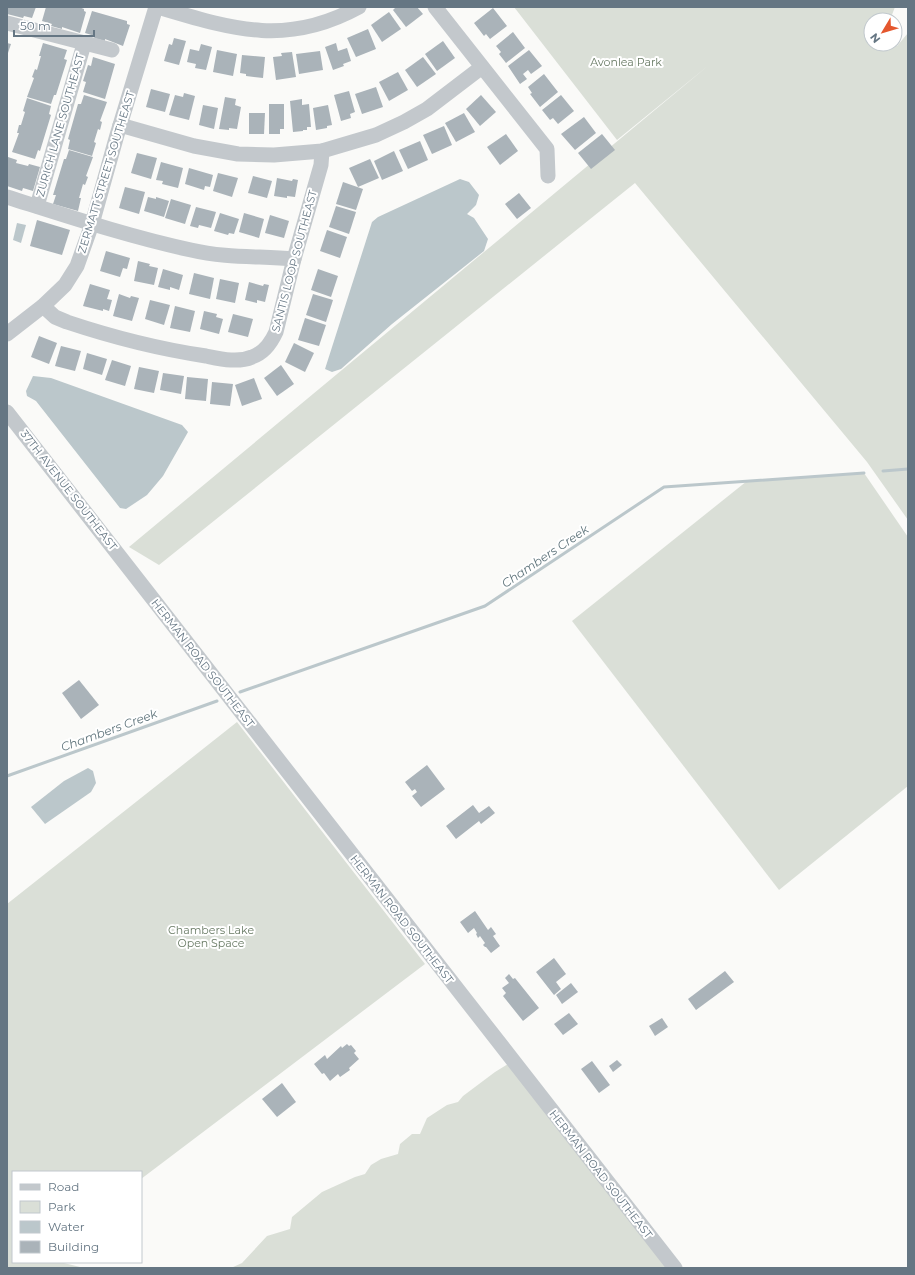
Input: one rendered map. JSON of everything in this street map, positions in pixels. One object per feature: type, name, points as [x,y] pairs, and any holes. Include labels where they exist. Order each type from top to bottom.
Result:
[{"type":"street","points":[[157,7],[218,25],[263,31],[290,30],[315,25],[340,16],[358,7]]},
{"type":"street","name":"ZERMATT STREET SOUTHEAST","points":[[7,334],[43,306],[65,285],[77,266],[86,222],[120,125],[157,7]]},
{"type":"street","points":[[435,7],[547,149],[548,176]]},
{"type":"street","points":[[7,23],[112,50]]},
{"type":"street","name":"ZURICH LANE SOUTHEAST","points":[[37,206],[84,44]]},
{"type":"street","points":[[120,125],[194,146],[238,154],[274,155],[322,151],[376,135],[404,122],[427,109],[482,67]]},
{"type":"street","name":"SANTIS LOOP SOUTHEAST","points":[[43,306],[55,317],[67,322],[151,346],[226,359],[245,359],[258,355],[272,341],[276,332],[294,259],[321,165],[322,151]]},
{"type":"street","points":[[7,197],[86,222],[191,250],[222,255],[294,259]]},
{"type":"street","name":"37TH AVENUE SOUTHEAST","points":[[7,412],[131,569]]},
{"type":"street","name":"HERMAN ROAD SOUTHEAST","points":[[131,569],[675,1268]]},
{"type":"green space","name":"Avonlea Park","points":[[514,7],[895,7],[893,12],[863,12],[863,52],[903,52],[903,39],[908,33],[908,520],[867,462],[635,183],[159,565],[129,547],[709,65],[617,140]]},
{"type":"green space","points":[[864,473],[908,537],[908,786],[779,890],[572,621],[747,481]]},
{"type":"green space","name":"Chambers Lake Open Space","points":[[237,722],[425,964],[142,1178],[142,1171],[12,1171],[12,1263],[64,1263],[84,1268],[7,1268],[7,904]]},
{"type":"green space","points":[[513,1061],[675,1268],[231,1268],[242,1263],[267,1236],[290,1229],[292,1217],[322,1192],[365,1174],[371,1165],[381,1159],[398,1154],[400,1144],[412,1134],[420,1134],[427,1118],[447,1105],[458,1102],[463,1096],[495,1072]]},
{"type":"water","points":[[460,179],[469,182],[479,195],[476,205],[467,214],[474,218],[488,239],[484,251],[392,324],[341,369],[332,372],[325,369],[372,222],[378,217]]},
{"type":"water","points":[[17,223],[26,225],[21,243],[13,240]]},
{"type":"water","points":[[33,376],[51,378],[182,425],[188,432],[163,476],[147,495],[126,509],[120,508],[36,401],[27,396],[26,391]]},
{"type":"water","points":[[88,768],[93,771],[96,783],[91,792],[45,824],[31,807],[64,781]]},
{"type":"building","points":[[7,7],[36,7],[32,18],[24,16],[23,18],[7,14]]},
{"type":"building","points":[[46,7],[79,7],[84,9],[86,12],[80,33],[62,27],[62,29],[51,26],[52,24],[42,21]]},
{"type":"building","points":[[396,7],[417,7],[423,14],[406,27],[393,10]]},
{"type":"building","points":[[493,8],[507,26],[490,39],[486,34],[484,36],[474,23]]},
{"type":"building","points":[[92,11],[127,21],[127,24],[130,25],[123,46],[105,39],[105,41],[94,38],[95,36],[85,33]]},
{"type":"building","points":[[389,12],[401,29],[382,42],[371,25]]},
{"type":"building","points":[[368,29],[376,49],[356,57],[347,38]]},
{"type":"building","points":[[513,32],[525,48],[506,63],[499,54],[501,52],[496,46]]},
{"type":"building","points":[[174,38],[186,41],[179,65],[164,61],[169,44],[172,45]]},
{"type":"building","points":[[443,41],[455,58],[437,71],[425,54]]},
{"type":"building","points":[[7,43],[11,44],[7,56]]},
{"type":"building","points":[[43,43],[67,50],[64,59],[67,60],[56,95],[54,95],[51,104],[27,97],[34,78],[32,77],[35,69],[37,70]]},
{"type":"building","points":[[336,43],[338,51],[347,48],[351,61],[343,64],[344,66],[333,70],[325,47]]},
{"type":"building","points":[[201,44],[212,47],[206,70],[195,68],[196,64],[187,62],[190,49],[199,51]]},
{"type":"building","points":[[217,50],[237,54],[233,76],[213,72]]},
{"type":"building","points":[[529,50],[542,66],[531,74],[528,70],[523,74],[527,79],[520,84],[508,66]]},
{"type":"building","points":[[320,51],[323,70],[299,74],[296,54]]},
{"type":"building","points":[[292,52],[296,77],[276,80],[273,57],[282,56],[281,53]]},
{"type":"building","points":[[242,55],[265,57],[263,78],[246,76],[246,74],[240,73]]},
{"type":"building","points":[[93,57],[115,64],[105,99],[83,92],[86,82],[83,81],[88,65],[91,66]]},
{"type":"building","points":[[423,57],[436,74],[417,87],[405,70]]},
{"type":"building","points":[[398,72],[408,90],[389,101],[379,82]]},
{"type":"building","points":[[544,74],[558,92],[540,107],[530,94],[532,93],[528,87]]},
{"type":"building","points":[[376,87],[383,107],[362,114],[355,94]]},
{"type":"building","points":[[151,89],[170,94],[165,112],[146,107]]},
{"type":"building","points":[[349,91],[355,112],[350,114],[351,118],[341,121],[334,95]]},
{"type":"building","points":[[184,93],[195,96],[189,120],[169,115],[175,95],[183,97]]},
{"type":"building","points":[[84,95],[107,102],[100,121],[102,122],[100,130],[98,129],[94,142],[96,143],[92,156],[68,149],[70,140],[68,139],[78,104],[81,104]]},
{"type":"building","points":[[481,95],[496,112],[480,126],[466,109]]},
{"type":"building","points":[[561,95],[574,111],[558,124],[553,118],[550,120],[542,110]]},
{"type":"building","points":[[225,97],[236,99],[235,105],[241,107],[237,129],[219,129]]},
{"type":"building","points":[[27,98],[51,106],[49,114],[51,115],[40,151],[38,150],[35,159],[12,152],[19,133],[17,133],[19,125],[21,125],[25,112],[23,111]]},
{"type":"building","points":[[302,99],[302,105],[309,104],[311,127],[307,127],[307,130],[293,132],[290,101]]},
{"type":"building","points":[[269,104],[284,104],[284,129],[280,129],[280,134],[269,134]]},
{"type":"building","points":[[203,105],[218,108],[214,129],[199,125]]},
{"type":"building","points":[[328,105],[332,125],[327,126],[327,128],[316,130],[313,108]]},
{"type":"building","points":[[249,113],[265,113],[264,134],[249,134]]},
{"type":"building","points":[[464,113],[475,132],[456,142],[445,123]]},
{"type":"building","points":[[584,117],[596,133],[575,150],[561,134]]},
{"type":"building","points":[[444,126],[452,145],[432,154],[423,135]]},
{"type":"building","points":[[506,134],[518,151],[500,165],[487,147]]},
{"type":"building","points":[[602,134],[615,150],[591,169],[578,153]]},
{"type":"building","points":[[420,141],[428,160],[408,169],[399,150]]},
{"type":"building","points":[[69,150],[93,157],[86,176],[88,177],[85,185],[83,184],[79,198],[81,198],[78,211],[53,204],[56,195],[53,195],[64,159],[66,159]]},
{"type":"building","points":[[394,151],[403,171],[382,180],[374,161]]},
{"type":"building","points":[[137,153],[157,158],[151,179],[131,173]]},
{"type":"building","points":[[8,157],[17,160],[16,163],[40,167],[33,191],[23,188],[22,191],[7,186]]},
{"type":"building","points":[[370,159],[379,178],[358,187],[349,168]]},
{"type":"building","points":[[161,162],[183,168],[178,188],[162,184],[163,181],[156,180]]},
{"type":"building","points":[[189,168],[213,175],[210,187],[205,186],[204,190],[185,184]]},
{"type":"building","points":[[218,173],[238,178],[232,197],[213,191]]},
{"type":"building","points":[[253,176],[272,181],[267,198],[248,193]]},
{"type":"building","points":[[277,178],[292,181],[293,179],[298,180],[295,197],[287,196],[287,198],[274,196]]},
{"type":"building","points":[[343,182],[363,189],[356,210],[336,204]]},
{"type":"building","points":[[125,187],[145,192],[139,214],[119,208]]},
{"type":"building","points":[[519,193],[531,208],[517,219],[505,204]]},
{"type":"building","points":[[148,197],[156,199],[156,197],[169,201],[164,217],[144,211]]},
{"type":"building","points":[[171,199],[191,205],[185,224],[165,218]]},
{"type":"building","points":[[336,206],[356,212],[349,234],[329,227]]},
{"type":"building","points":[[196,207],[216,212],[211,228],[199,225],[198,228],[190,226]]},
{"type":"building","points":[[220,213],[239,219],[234,234],[229,233],[228,235],[214,231]]},
{"type":"building","points":[[244,213],[264,219],[259,238],[239,232]]},
{"type":"building","points":[[270,215],[289,221],[284,238],[265,233]]},
{"type":"building","points":[[37,220],[70,230],[62,255],[30,246]]},
{"type":"building","points":[[327,230],[347,237],[340,258],[320,251]]},
{"type":"building","points":[[106,251],[130,258],[127,269],[123,268],[120,277],[100,271]]},
{"type":"building","points":[[138,261],[158,268],[154,285],[134,281]]},
{"type":"building","points":[[163,269],[183,275],[179,290],[170,287],[170,290],[158,287]]},
{"type":"building","points":[[318,269],[338,276],[331,297],[311,290]]},
{"type":"building","points":[[194,273],[214,278],[210,299],[189,294]]},
{"type":"building","points":[[220,279],[239,283],[235,303],[216,299]]},
{"type":"building","points":[[249,282],[263,286],[264,284],[269,285],[265,302],[257,300],[257,303],[245,300]]},
{"type":"building","points":[[90,284],[110,290],[107,299],[112,300],[109,311],[83,306]]},
{"type":"building","points":[[119,294],[130,298],[131,296],[139,298],[132,321],[113,316]]},
{"type":"building","points":[[313,294],[333,300],[326,322],[306,315]]},
{"type":"building","points":[[150,300],[170,305],[164,325],[145,319]]},
{"type":"building","points":[[175,306],[195,311],[190,332],[170,328]]},
{"type":"building","points":[[204,311],[217,314],[216,317],[223,319],[219,334],[200,329]]},
{"type":"building","points":[[233,314],[253,319],[248,337],[228,332]]},
{"type":"building","points":[[305,318],[326,325],[319,346],[298,340]]},
{"type":"building","points":[[39,336],[57,343],[49,364],[31,357]]},
{"type":"building","points":[[294,343],[314,353],[305,372],[285,362]]},
{"type":"building","points":[[61,346],[81,351],[75,371],[55,366]]},
{"type":"building","points":[[87,353],[107,359],[102,375],[83,369]]},
{"type":"building","points":[[112,360],[131,366],[125,386],[105,380]]},
{"type":"building","points":[[281,365],[294,384],[277,396],[264,378]]},
{"type":"building","points":[[139,367],[159,371],[154,393],[134,389]]},
{"type":"building","points":[[163,373],[184,376],[181,394],[160,390]]},
{"type":"building","points":[[187,377],[208,379],[206,401],[185,399]]},
{"type":"building","points":[[254,378],[262,399],[242,406],[235,385]]},
{"type":"building","points":[[212,382],[233,384],[230,406],[210,404]]},
{"type":"building","points":[[79,680],[99,705],[81,719],[62,693]]},
{"type":"building","points":[[427,765],[445,789],[421,807],[412,796],[417,792],[415,789],[412,791],[405,782]]},
{"type":"building","points":[[473,805],[479,813],[489,806],[495,813],[481,824],[479,821],[456,839],[446,826]]},
{"type":"building","points":[[475,911],[488,930],[491,927],[496,934],[493,936],[500,946],[491,953],[483,945],[485,943],[480,936],[478,938],[474,928],[468,933],[460,922]]},
{"type":"building","points":[[554,958],[566,974],[556,982],[561,989],[554,995],[536,972]]},
{"type":"building","points":[[725,971],[734,982],[696,1010],[688,999]]},
{"type":"building","points":[[509,974],[513,979],[515,978],[539,1008],[523,1021],[503,996],[506,993],[502,988],[509,983],[505,978]]},
{"type":"building","points":[[571,983],[578,992],[562,1004],[556,995]]},
{"type":"building","points":[[569,1013],[578,1024],[563,1035],[554,1024]]},
{"type":"building","points":[[662,1018],[668,1027],[655,1036],[649,1026]]},
{"type":"building","points":[[347,1044],[349,1046],[351,1045],[356,1051],[354,1053],[359,1059],[349,1068],[350,1070],[340,1077],[338,1074],[330,1081],[314,1064],[325,1055],[327,1059],[341,1046],[342,1048]]},
{"type":"building","points":[[617,1060],[622,1065],[613,1072],[609,1066]]},
{"type":"building","points":[[592,1061],[610,1085],[599,1093],[581,1069]]},
{"type":"building","points":[[282,1083],[296,1102],[277,1117],[262,1099]]},
{"type":"waterway","name":"Chambers Creek","points":[[883,471],[908,469]]},
{"type":"waterway","name":"Chambers Creek","points":[[240,692],[485,606],[664,487],[864,473]]},
{"type":"waterway","name":"Chambers Creek","points":[[7,776],[217,701]]}]
